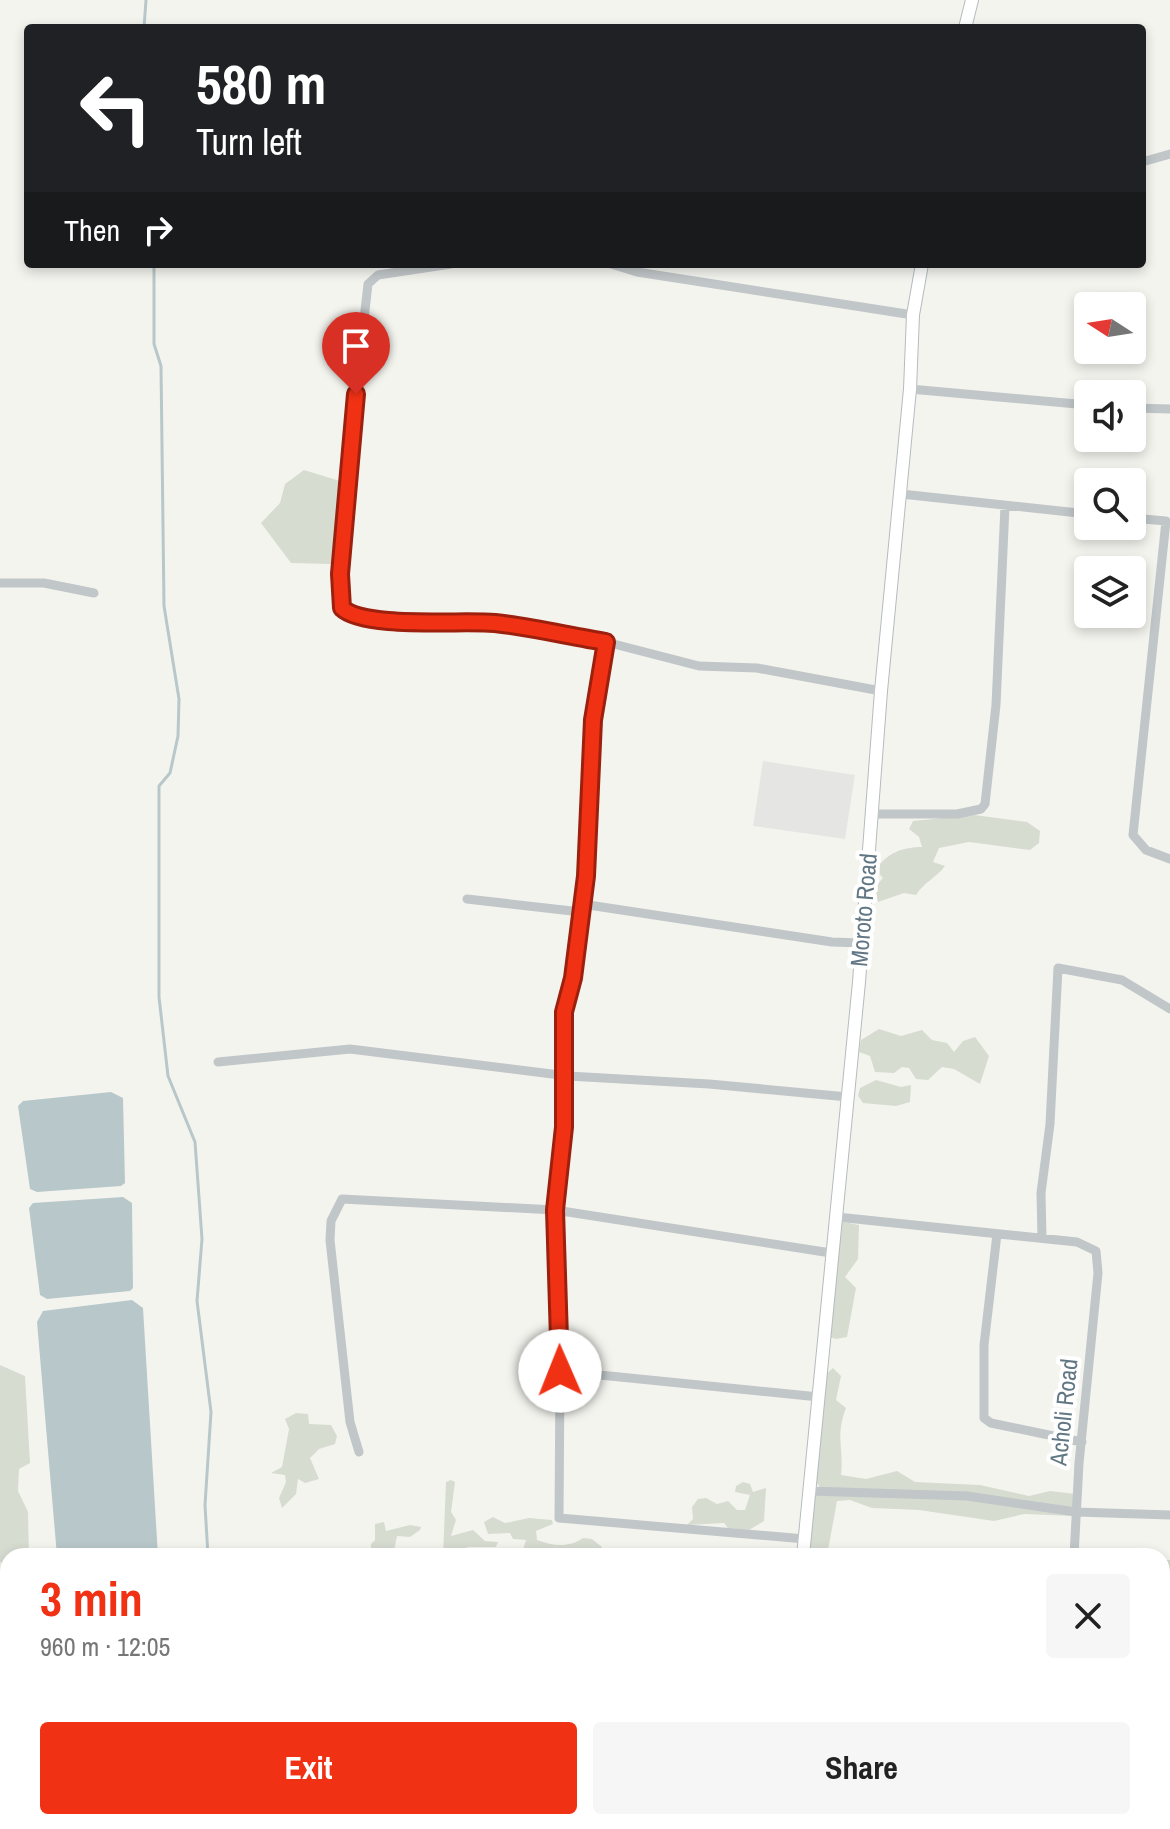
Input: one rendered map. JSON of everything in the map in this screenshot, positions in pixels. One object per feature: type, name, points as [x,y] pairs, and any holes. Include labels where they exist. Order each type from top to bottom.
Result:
[{"type":"main road","points":[[966,24],[972,0]]},
{"type":"main road","name":"Moroto Road","points":[[804,1548],[848,1097],[881,691],[910,389],[913,315],[921,268]]},
{"type":"street","points":[[1147,161],[1170,154]]},
{"type":"street","points":[[1147,161],[1170,163]]},
{"type":"street","points":[[424,268],[378,275],[368,284],[349,451],[340,574],[342,608],[357,618],[416,624],[495,623],[606,642],[699,666],[757,668],[881,691]]},
{"type":"street","points":[[639,268],[913,315]]},
{"type":"street","points":[[910,389],[1074,404]]},
{"type":"street","points":[[1146,408],[1170,409]]},
{"type":"street","points":[[901,494],[1074,513]]},
{"type":"street","points":[[872,814],[957,814],[981,809],[985,804],[996,705],[1005,506]]},
{"type":"street","points":[[1146,519],[1168,521],[1132,827],[1133,837],[1146,850],[1170,859]]},
{"type":"street","points":[[0,583],[44,583],[94,593]]},
{"type":"street","points":[[606,642],[593,720],[582,908],[564,1012],[564,1127],[555,1210],[560,1371],[559,1518],[805,1539]]},
{"type":"street","points":[[467,899],[582,908],[832,942],[861,943]]},
{"type":"street","points":[[837,1217],[1042,1238],[1041,1193],[1050,1124],[1058,968],[1122,980],[1170,1009]]},
{"type":"street","points":[[218,1062],[350,1049],[562,1075],[848,1097]]},
{"type":"street","points":[[359,1452],[350,1422],[330,1240],[331,1221],[340,1200],[379,1199],[555,1210],[831,1253]]},
{"type":"street","points":[[997,1234],[984,1345],[984,1418],[991,1423],[1082,1442]]},
{"type":"street","name":"Acholi Road","points":[[1042,1238],[1091,1246],[1098,1258],[1074,1548]]},
{"type":"street","points":[[560,1371],[819,1397]]},
{"type":"street","points":[[810,1491],[967,1496],[1076,1512],[1170,1515]]},
{"type":"shaded area","points":[[304,470],[343,482],[331,564],[291,563],[261,523],[280,503],[285,484]]},
{"type":"shaded area","points":[[763,761],[855,775],[845,839],[753,826]]},
{"type":"shaded area","points":[[974,815],[1027,822],[1040,831],[1039,843],[1030,850],[969,842],[939,848],[933,862],[945,866],[916,895],[904,893],[878,902],[875,887],[883,878],[876,870],[880,864],[896,852],[922,847],[919,837],[909,829],[913,821]]},
{"type":"shaded area","points":[[879,1029],[901,1036],[922,1030],[932,1040],[947,1043],[954,1052],[963,1041],[975,1037],[989,1056],[980,1084],[954,1069],[942,1067],[928,1080],[916,1079],[909,1068],[902,1067],[894,1073],[875,1072],[870,1056],[859,1052],[861,1040]]},
{"type":"shaded area","points":[[876,1080],[901,1087],[911,1085],[910,1102],[896,1106],[863,1103],[858,1096],[860,1088]]},
{"type":"shaded area","points":[[111,1092],[123,1098],[125,1183],[121,1186],[37,1192],[30,1189],[18,1106],[23,1101]]},
{"type":"shaded area","points":[[123,1197],[132,1203],[133,1288],[130,1291],[47,1299],[40,1295],[29,1208],[33,1203]]},
{"type":"shaded area","points":[[838,1221],[859,1225],[858,1259],[845,1277],[856,1288],[847,1337],[836,1339],[825,1336]]},
{"type":"shaded area","points":[[132,1300],[143,1308],[158,1548],[56,1548],[37,1322],[43,1311]]},
{"type":"shaded area","points":[[0,1365],[25,1376],[30,1463],[19,1469],[18,1491],[28,1512],[29,1548],[0,1548]]},
{"type":"shaded area","points":[[833,1368],[841,1376],[836,1400],[846,1408],[840,1434],[841,1475],[866,1479],[897,1471],[915,1482],[980,1485],[1029,1496],[1050,1491],[1076,1494],[1074,1516],[1024,1514],[994,1521],[919,1510],[872,1508],[850,1500],[837,1501],[828,1548],[804,1548],[810,1506],[820,1487],[814,1479],[825,1375]]},
{"type":"shaded area","points":[[296,1413],[308,1414],[309,1424],[331,1425],[337,1436],[335,1444],[319,1449],[310,1458],[319,1479],[305,1483],[298,1479],[296,1494],[282,1508],[279,1498],[286,1482],[285,1475],[271,1473],[282,1467],[289,1429],[285,1419]]},
{"type":"shaded area","points":[[446,1482],[455,1482],[451,1512],[456,1520],[451,1536],[473,1530],[485,1541],[498,1542],[496,1547],[443,1548]]},
{"type":"shaded area","points":[[743,1482],[750,1484],[753,1492],[766,1488],[764,1521],[749,1530],[728,1528],[724,1523],[687,1525],[693,1519],[692,1507],[698,1499],[706,1498],[717,1504],[728,1501],[737,1510],[745,1510],[750,1495],[735,1492],[736,1486]]},
{"type":"shaded area","points":[[493,1517],[505,1523],[529,1518],[552,1520],[553,1524],[536,1531],[537,1540],[561,1545],[583,1538],[592,1539],[602,1547],[524,1548],[526,1540],[513,1539],[510,1533],[488,1534],[484,1522]]},
{"type":"shaded area","points":[[384,1522],[386,1531],[410,1525],[421,1527],[410,1537],[397,1536],[395,1548],[371,1548],[375,1540],[375,1524]]},
{"type":"waterway","points":[[144,24],[146,0]]},
{"type":"waterway","points":[[154,268],[154,344],[161,366],[164,606],[179,699],[178,736],[170,773],[159,786],[159,997],[168,1076],[195,1142],[202,1239],[197,1301],[211,1412],[205,1505],[208,1548]]},
{"type":"route","points":[[356,394],[340,574],[340,599],[342,608],[348,614],[357,618],[381,618],[416,624],[495,623],[606,642],[593,720],[586,876],[573,978],[564,1012],[564,1127],[555,1210],[560,1371]]}]
